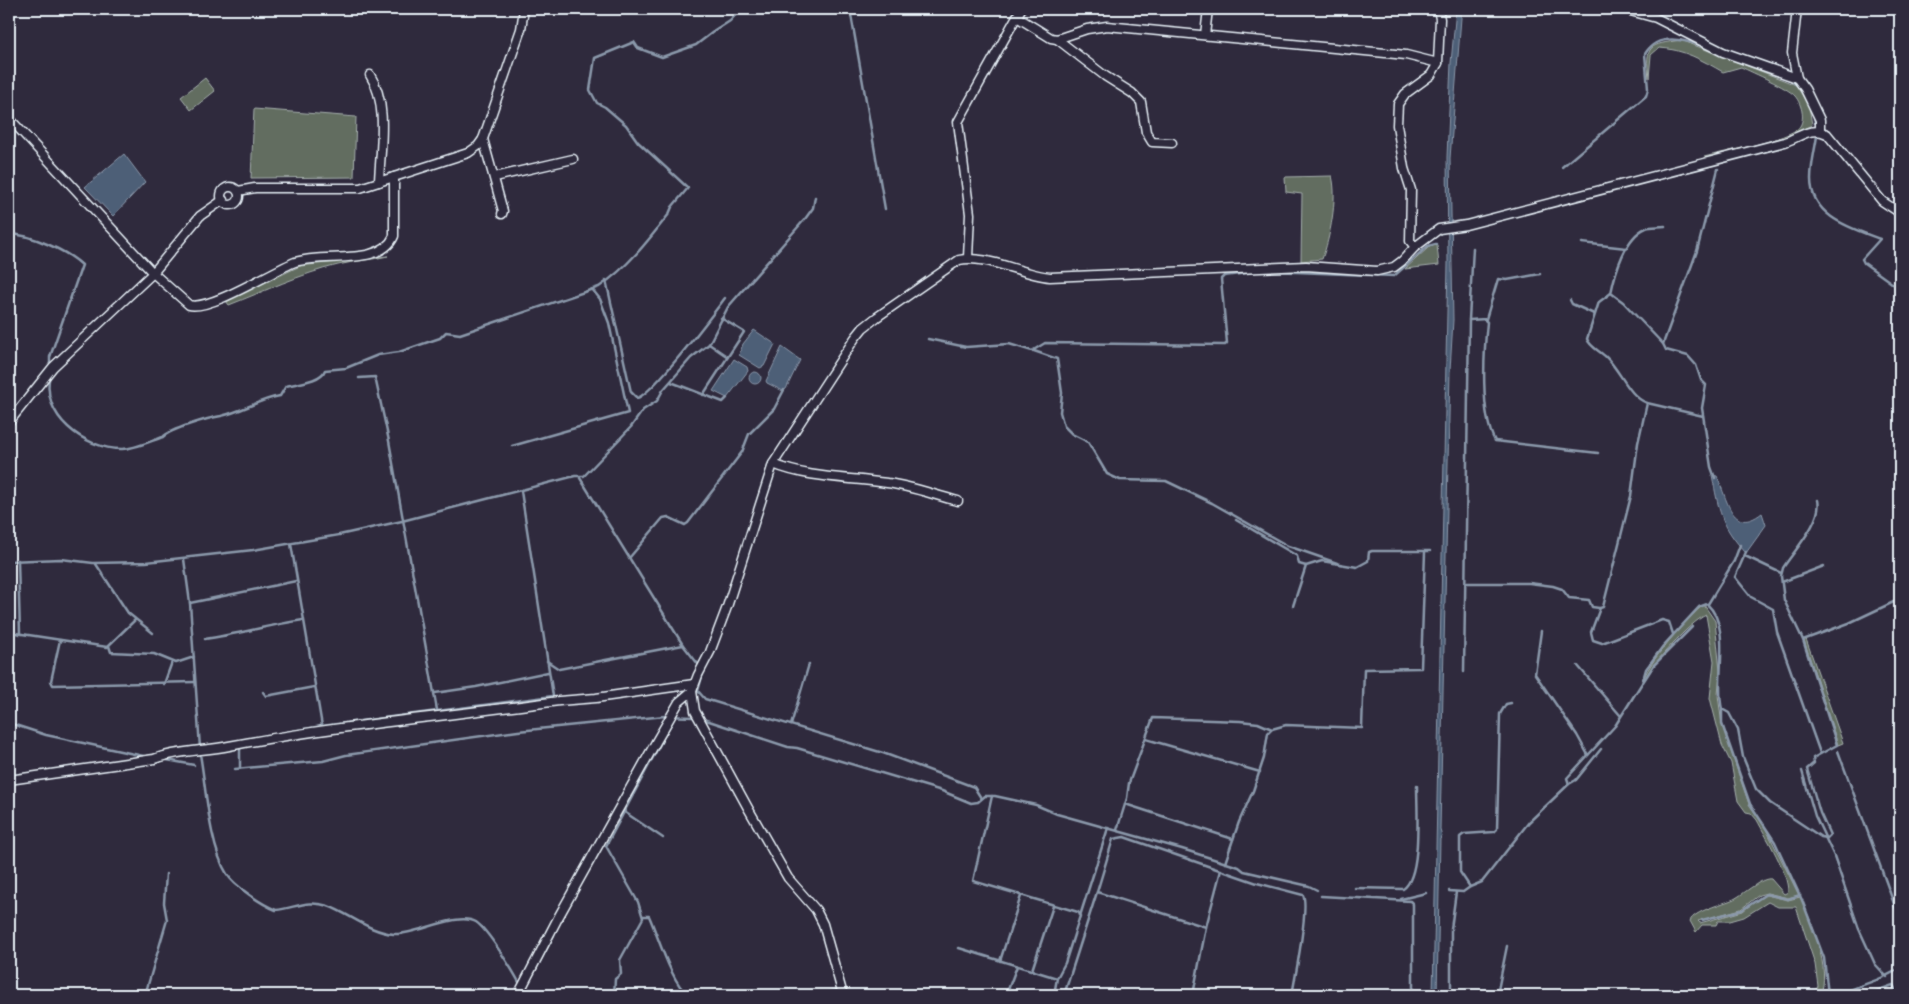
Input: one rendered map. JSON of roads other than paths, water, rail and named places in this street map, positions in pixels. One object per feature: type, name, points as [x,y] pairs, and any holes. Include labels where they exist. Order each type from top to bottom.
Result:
[{"type":"street","points":[[9,422],[53,367],[152,273],[200,216],[223,200],[228,204],[234,204],[239,197],[238,191],[255,188],[360,188],[468,154],[478,146],[484,139],[521,29],[524,9]]},
{"type":"street","points":[[968,258],[970,214],[958,122],[1021,9]]},
{"type":"street","points":[[1205,35],[1208,9]]},
{"type":"street","points":[[1415,247],[1410,241],[1410,190],[1404,168],[1397,125],[1398,104],[1405,94],[1431,75],[1438,63],[1440,19],[1438,9]]},
{"type":"street","points":[[1623,9],[1656,18],[1723,52],[1796,78]]},
{"type":"street","points":[[1797,9],[1792,53],[1796,78],[1805,89],[1820,120],[1820,130]]},
{"type":"street","points":[[1017,16],[1051,38],[1058,39],[1087,28],[1107,26],[1406,55],[1438,63]]},
{"type":"street","points":[[1058,39],[1105,76],[1132,92],[1141,102],[1146,132],[1152,142],[1172,143]]},
{"type":"street","points":[[370,75],[374,81],[381,120],[379,182]]},
{"type":"street","points":[[9,118],[152,273],[181,299],[195,307],[216,300],[295,262],[382,251],[392,242],[394,236],[394,177]]},
{"type":"street","points":[[518,995],[559,916],[679,702],[693,687],[710,652],[727,608],[773,464],[863,328],[959,260],[978,258],[1030,274],[1050,277],[1306,266],[1377,271],[1394,267],[1415,247],[1439,229],[1785,142],[1811,131],[1820,130],[1836,143],[1882,201],[1900,214]]},
{"type":"street","points":[[484,139],[504,211],[502,214]]},
{"type":"street","points":[[495,177],[573,158]]},
{"type":"street","points":[[773,464],[801,473],[830,478],[889,483],[958,501]]},
{"type":"street","points":[[9,780],[154,759],[165,755],[208,751],[262,740],[559,701],[693,687]]},
{"type":"street","points":[[693,687],[695,710],[748,808],[788,878],[816,910],[823,924],[842,995]]},
{"type":"water","points":[[1456,9],[1461,9],[1461,18],[1450,158],[1453,320],[1450,371],[1440,830],[1442,837],[1440,839],[1437,995],[1433,995],[1448,263],[1447,157],[1451,63]]},
{"type":"water","points":[[124,154],[145,182],[113,216],[85,187]]},
{"type":"water","points":[[754,330],[775,344],[764,366],[760,368],[739,355],[743,344]]},
{"type":"water","points":[[782,347],[800,360],[786,389],[783,391],[766,381]]},
{"type":"water","points":[[734,359],[747,367],[748,371],[727,398],[713,391]]},
{"type":"water","points":[[757,372],[760,373],[760,383],[753,384],[750,383],[749,376],[750,373]]},
{"type":"water","points":[[1712,475],[1717,476],[1727,503],[1737,517],[1743,520],[1752,519],[1762,513],[1766,525],[1746,553],[1731,534],[1722,517]]},
{"type":"waterway","points":[[50,375],[49,390],[52,403],[58,416],[68,427],[93,443],[127,449],[163,437],[190,424],[228,414],[280,396],[286,386],[303,383],[319,377],[325,370],[346,368],[378,355],[399,352],[440,338],[446,332],[460,334],[599,287],[637,254],[688,188],[638,142],[626,125],[605,107],[597,103],[590,90],[595,58],[634,42],[638,48],[662,57],[696,45],[730,21],[741,9]]},
{"type":"waterway","points":[[850,9],[885,209]]},
{"type":"waterway","points":[[1562,167],[1646,96],[1648,89],[1645,54],[1651,47],[1658,42],[1676,40],[1694,43],[1711,50]]},
{"type":"waterway","points":[[1732,59],[1789,79],[1798,86]]},
{"type":"waterway","points":[[1814,115],[1815,123]]},
{"type":"waterway","points":[[1817,136],[1811,179],[1813,192],[1818,203],[1825,212],[1845,225],[1880,239],[1862,259],[1864,263],[1900,289]]},
{"type":"waterway","points":[[1715,478],[1711,467],[1702,408],[1706,385],[1701,380],[1696,365],[1688,356],[1666,350],[1663,344],[1697,251],[1718,169]]},
{"type":"waterway","points":[[9,561],[61,559],[93,563],[146,562],[253,550],[339,535],[402,521],[575,476],[584,476],[631,427],[643,410],[657,401],[663,390],[691,358],[709,344],[728,307],[805,219],[813,208],[815,197]]},
{"type":"waterway","points":[[1611,293],[1618,266],[1632,239],[1646,228],[1665,226]]},
{"type":"waterway","points":[[9,234],[27,237],[48,244],[82,265],[50,357],[50,367]]},
{"type":"waterway","points":[[1582,243],[1626,248]]},
{"type":"waterway","points":[[1271,271],[1394,276],[1428,246],[1436,244]]},
{"type":"waterway","points":[[1464,672],[1469,320],[1473,248]]},
{"type":"waterway","points":[[928,339],[966,347],[1009,344],[1032,351],[1045,343],[1225,345],[1227,343],[1221,279],[1224,276],[1255,272]]},
{"type":"waterway","points":[[1469,320],[1486,319],[1498,279],[1507,280],[1540,274]]},
{"type":"waterway","points":[[606,280],[631,392],[637,398],[656,383],[725,298]]},
{"type":"waterway","points":[[512,446],[628,413],[609,323],[600,299],[592,289]]},
{"type":"waterway","points":[[1663,344],[1623,302],[1611,293],[1599,302],[1587,339],[1590,344],[1611,362],[1635,395],[1647,403],[1638,443],[1631,496],[1603,607],[1600,608],[1591,632],[1593,640],[1602,643],[1662,620],[1669,622],[1673,634]]},
{"type":"waterway","points":[[1570,300],[1572,304],[1594,314]]},
{"type":"waterway","points":[[703,395],[744,332],[721,318]]},
{"type":"waterway","points":[[1485,320],[1487,322],[1484,366],[1485,400],[1490,430],[1495,441],[1598,453]]},
{"type":"waterway","points":[[709,344],[728,357]]},
{"type":"waterway","points":[[1034,351],[1057,359],[1062,393],[1060,412],[1064,426],[1072,434],[1088,442],[1107,474],[1120,480],[1166,481],[1212,503],[1288,546],[1337,563]]},
{"type":"waterway","points":[[359,378],[375,377],[389,441],[437,710]]},
{"type":"waterway","points":[[671,382],[723,402],[727,398]]},
{"type":"waterway","points":[[630,557],[663,518],[668,517],[685,525],[688,523],[742,452],[749,434],[774,409],[784,390]]},
{"type":"waterway","points":[[1647,403],[1703,416]]},
{"type":"waterway","points":[[580,478],[683,645],[698,664]]},
{"type":"waterway","points":[[241,740],[322,726],[553,696],[521,491]]},
{"type":"waterway","points":[[1449,891],[1463,892],[1482,882],[1529,822],[1569,784],[1567,778],[1615,726],[1642,683],[1646,669],[1663,646],[1699,607],[1707,604],[1715,614],[1719,626],[1721,640],[1720,697],[1722,709],[1729,713],[1738,730],[1743,757],[1756,789],[1770,803],[1821,837],[1827,838],[1830,835],[1820,813],[1807,769],[1814,763],[1813,758],[1837,745],[1803,640],[1784,600],[1781,576],[1783,568],[1812,526],[1816,517],[1818,500]]},
{"type":"waterway","points":[[1236,520],[1297,556],[1299,564],[1306,566]]},
{"type":"waterway","points":[[291,544],[322,726]]},
{"type":"waterway","points":[[1708,604],[1734,561],[1740,545]]},
{"type":"waterway","points":[[1293,606],[1306,566],[1322,561],[1357,567],[1368,561],[1369,552],[1372,551],[1430,551]]},
{"type":"waterway","points":[[1225,863],[1239,822],[1253,791],[1264,758],[1268,733],[1272,729],[1286,725],[1362,728],[1364,669],[1421,668],[1425,552]]},
{"type":"waterway","points":[[1746,552],[1735,577],[1751,597],[1773,609],[1777,632],[1820,753]]},
{"type":"waterway","points":[[1745,556],[1781,573]]},
{"type":"waterway","points":[[184,559],[190,603],[200,748]]},
{"type":"waterway","points":[[18,560],[20,634]]},
{"type":"waterway","points":[[96,564],[128,613],[153,633]]},
{"type":"waterway","points":[[1782,582],[1824,566]]},
{"type":"waterway","points":[[190,603],[296,581]]},
{"type":"waterway","points":[[1466,583],[1529,583],[1553,586],[1562,589],[1569,598],[1589,600],[1592,607],[1599,608]]},
{"type":"waterway","points":[[1803,640],[1849,623],[1900,599]]},
{"type":"waterway","points":[[9,632],[107,647],[135,620]]},
{"type":"waterway","points":[[205,639],[303,620]]},
{"type":"waterway","points":[[1643,682],[1654,665],[1692,627]]},
{"type":"waterway","points":[[1541,631],[1535,674],[1577,735],[1588,755]]},
{"type":"waterway","points":[[60,640],[51,681],[53,685],[195,682]]},
{"type":"waterway","points":[[547,661],[559,669],[683,645]]},
{"type":"waterway","points":[[109,646],[111,652],[154,654],[176,663],[194,657]]},
{"type":"waterway","points":[[164,684],[172,662]]},
{"type":"waterway","points":[[791,725],[809,664]]},
{"type":"waterway","points":[[1578,666],[1620,715]]},
{"type":"waterway","points":[[435,693],[476,687],[548,672]]},
{"type":"waterway","points":[[703,673],[698,691],[705,699],[883,753],[974,787],[981,798]]},
{"type":"waterway","points":[[263,692],[266,696],[314,687]]},
{"type":"waterway","points":[[1470,887],[1460,872],[1460,837],[1464,834],[1494,832],[1497,829],[1500,714],[1506,704],[1511,703]]},
{"type":"waterway","points":[[1722,709],[1722,724],[1750,804],[1775,842],[1802,900],[1824,958],[1828,995]]},
{"type":"waterway","points":[[235,769],[323,761],[346,755],[518,731],[665,716],[693,717]]},
{"type":"waterway","points":[[614,995],[615,979],[621,974],[620,960],[643,918],[638,902],[606,846],[675,716]]},
{"type":"waterway","points":[[1117,830],[1127,798],[1129,783],[1153,718],[1240,721],[1258,723],[1272,729]]},
{"type":"waterway","points":[[703,719],[788,747],[797,748],[942,791],[971,803],[978,802],[985,796],[995,796],[1036,805],[1057,814],[1239,867],[1244,871],[1309,886],[1317,890]]},
{"type":"waterway","points":[[9,723],[46,735],[148,757]]},
{"type":"waterway","points":[[1146,739],[1260,772]]},
{"type":"waterway","points":[[240,747],[240,768]]},
{"type":"waterway","points":[[1569,784],[1576,780],[1601,749]]},
{"type":"waterway","points":[[1838,751],[1900,920]]},
{"type":"waterway","points":[[200,754],[209,816],[216,848],[227,874],[249,895],[276,910],[314,903],[321,904],[336,909],[376,930],[394,934],[403,934],[447,921],[468,919],[481,926],[520,984]]},
{"type":"waterway","points":[[167,760],[194,765]]},
{"type":"waterway","points":[[1802,771],[1815,816],[1834,856],[1859,929],[1875,964],[1887,977]]},
{"type":"waterway","points":[[1355,888],[1403,889],[1409,882],[1416,857],[1418,826],[1417,786]]},
{"type":"waterway","points":[[992,796],[973,881],[1078,912],[1081,916]]},
{"type":"waterway","points":[[1125,804],[1233,839]]},
{"type":"waterway","points":[[623,811],[663,838]]},
{"type":"waterway","points":[[1057,978],[1065,963],[1108,828]]},
{"type":"waterway","points":[[1206,927],[1097,892],[1113,839],[1124,837],[1257,883],[1303,895],[1303,927],[1292,995]]},
{"type":"waterway","points":[[1193,995],[1206,927],[1221,870]]},
{"type":"waterway","points":[[145,995],[167,920],[164,903],[166,874]]},
{"type":"waterway","points":[[1064,995],[1097,892]]},
{"type":"waterway","points":[[1451,995],[1451,929],[1456,892]]},
{"type":"waterway","points":[[1401,899],[1426,893]]},
{"type":"waterway","points":[[1702,920],[1742,910],[1766,894],[1788,899],[1800,895]]},
{"type":"waterway","points":[[1000,961],[1021,896]]},
{"type":"waterway","points":[[1321,896],[1410,901],[1413,904],[1413,995]]},
{"type":"waterway","points":[[1032,970],[1053,906]]},
{"type":"waterway","points":[[643,916],[649,916],[676,981],[688,995]]},
{"type":"waterway","points":[[534,973],[554,935]]},
{"type":"waterway","points":[[1497,995],[1507,946]]},
{"type":"waterway","points":[[959,948],[1057,978],[1054,995]]},
{"type":"waterway","points":[[1006,995],[1017,966]]},
{"type":"waterway","points":[[1840,995],[1885,977],[1900,968]]},
{"type":"waterway","points":[[1865,995],[1893,985],[1898,995]]},
{"type":"waterway","points":[[817,995],[836,990],[839,995]]}]
